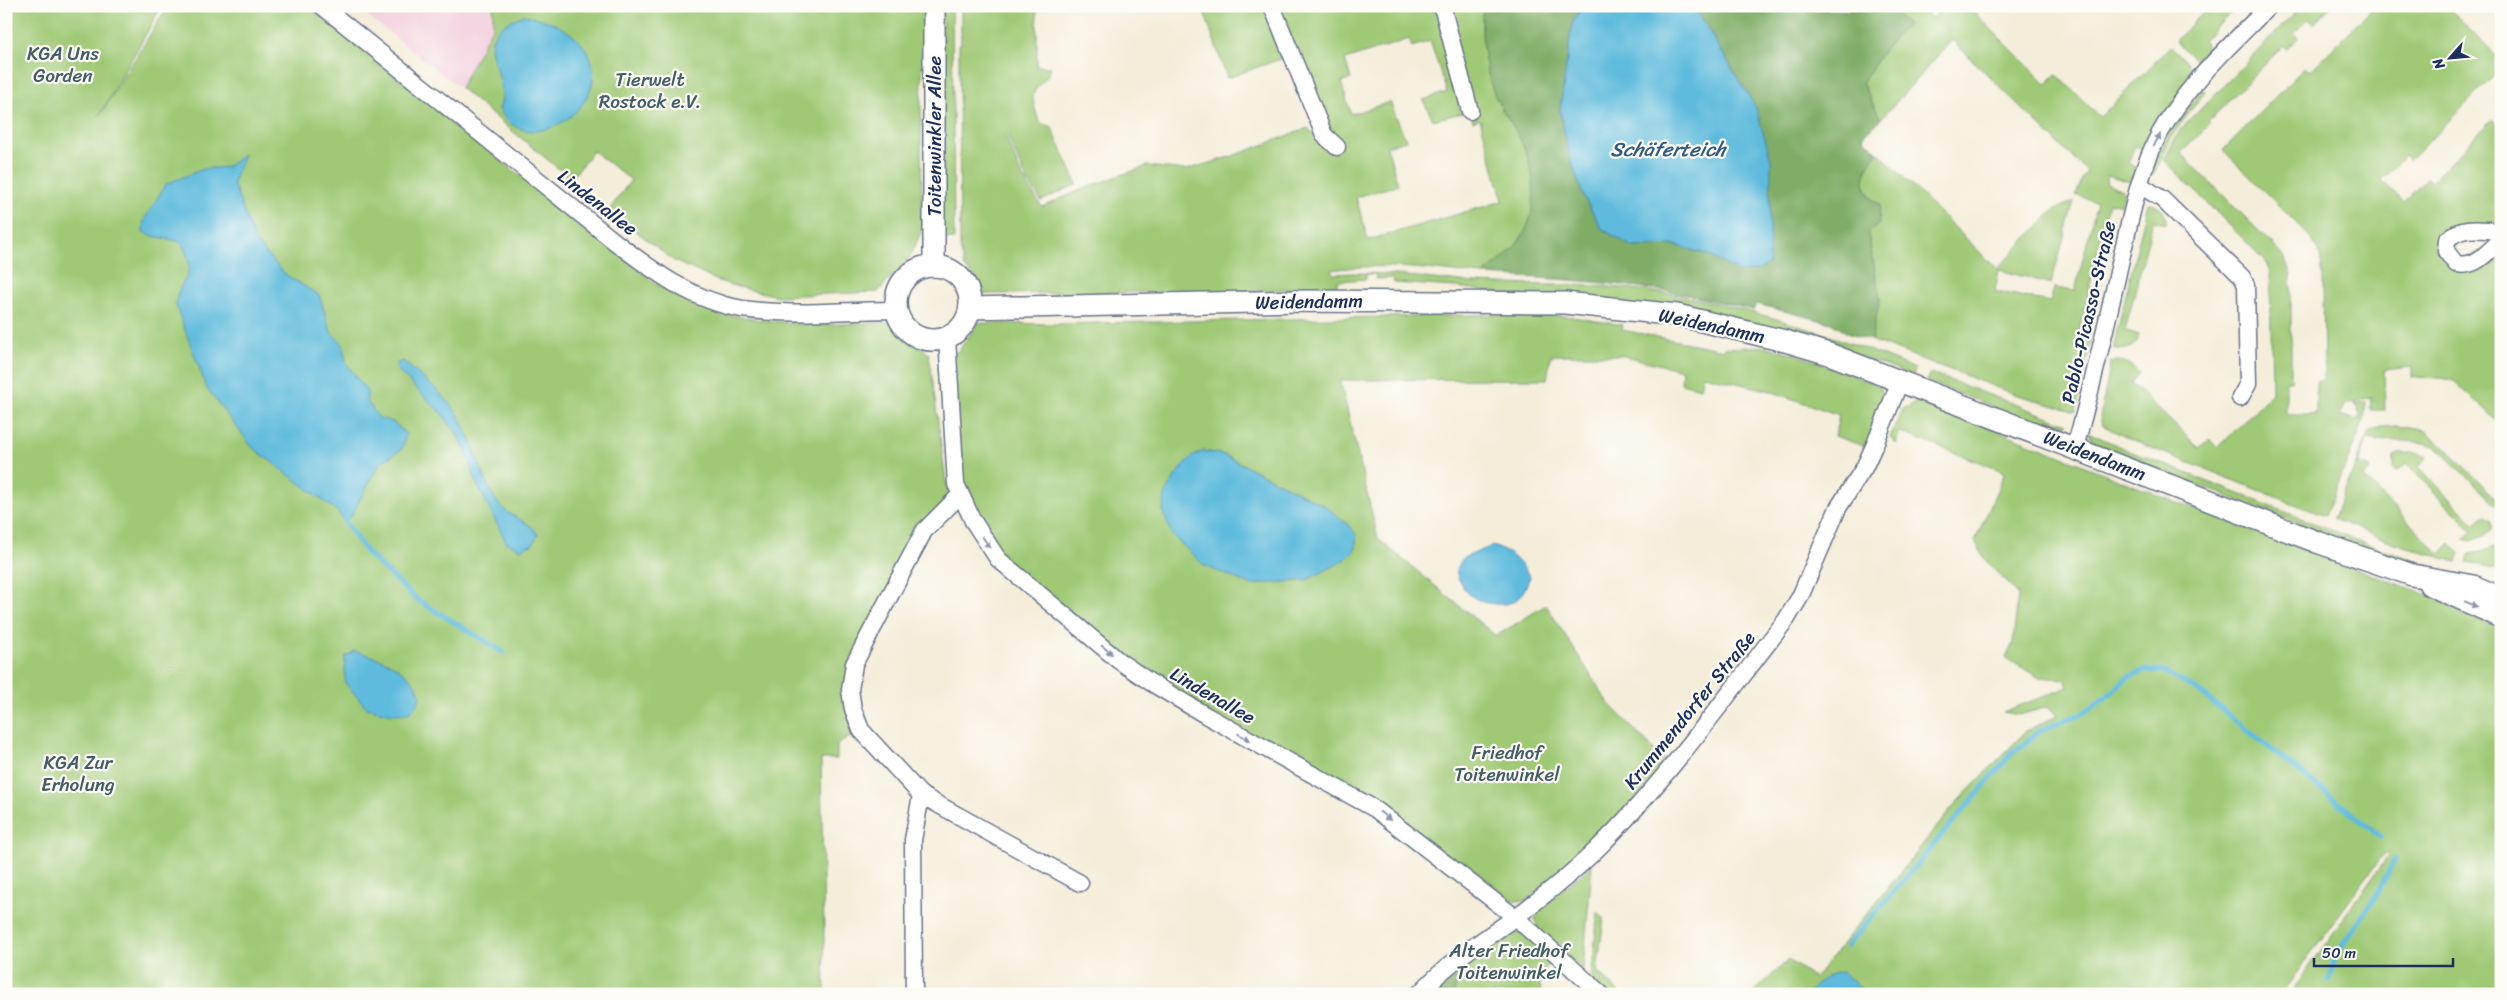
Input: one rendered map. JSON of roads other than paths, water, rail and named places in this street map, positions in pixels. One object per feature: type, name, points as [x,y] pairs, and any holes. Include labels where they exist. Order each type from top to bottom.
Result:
[{"type":"street","name":"Lindenallee","points":[[322,6],[614,241],[655,272],[677,285],[708,298],[741,308],[774,311],[896,310]]},
{"type":"street","name":"Toitenwinkler Allee","points":[[934,6],[934,266]]},
{"type":"street","points":[[1272,6],[1324,135],[1337,147]]},
{"type":"street","points":[[1442,6],[1470,111]]},
{"type":"street","name":"Pablo-Picasso-Straße","points":[[2075,447],[2140,185],[2150,152],[2173,112],[2218,58],[2269,6]]},
{"type":"street","points":[[2140,185],[2169,206],[2242,277],[2246,285],[2248,384],[2240,398]]},
{"type":"street","points":[[2501,231],[2466,229],[2459,231],[2447,240],[2446,251],[2456,264],[2466,266],[2475,264],[2501,240]]},
{"type":"street","points":[[934,266],[951,270],[958,275],[968,290],[970,308],[962,326],[947,338],[928,340],[911,333],[899,319],[896,310],[896,299],[904,279],[922,267],[934,266]]},
{"type":"street","name":"Weidendamm","points":[[970,308],[1303,301],[1565,303],[1668,314],[1820,351],[2075,447],[2317,542],[2412,574],[2473,586],[2501,598]]},
{"type":"street","name":"Lindenallee","points":[[947,338],[956,484],[962,500],[985,542],[998,559],[1119,661],[1150,682],[1207,716],[1376,809],[1515,917],[1601,994]]},
{"type":"street","name":"Krummendorfer Straße","points":[[1419,994],[1440,972],[1468,949],[1515,917],[1597,849],[1636,809],[1786,620],[1800,598],[1838,508],[1864,468],[1876,444],[1900,380]]},
{"type":"street","points":[[962,500],[955,500],[924,532],[854,664],[850,690],[853,709],[861,730],[921,795],[1080,884]]},
{"type":"street","name":"Weidendamm","points":[[2412,574],[2443,592],[2501,617]]},
{"type":"street","points":[[914,994],[913,840],[921,795]]},
{"type":"water","name":"Schäferteich","points":[[1582,6],[1694,6],[1756,108],[1771,160],[1769,263],[1757,271],[1739,272],[1706,254],[1675,245],[1633,247],[1602,229],[1583,195],[1569,155],[1560,110],[1572,24]]},
{"type":"water","points":[[524,15],[548,21],[569,32],[581,43],[592,63],[592,84],[584,102],[569,118],[551,128],[531,131],[513,125],[499,109],[502,95],[491,45],[494,34],[505,24]]},
{"type":"water","points":[[244,154],[233,183],[255,241],[286,275],[319,295],[331,332],[343,344],[346,363],[367,391],[367,401],[379,418],[393,422],[406,434],[402,449],[380,463],[350,518],[344,520],[337,511],[253,448],[207,389],[176,306],[177,296],[188,271],[187,255],[182,243],[143,232],[144,220],[166,184],[203,169],[227,167]]},
{"type":"water","points":[[403,361],[435,389],[457,412],[497,502],[507,512],[535,530],[538,535],[532,545],[520,549],[506,542],[475,480],[460,438],[443,415],[397,370],[397,363]]},
{"type":"water","points":[[1203,451],[1224,455],[1325,506],[1356,534],[1356,549],[1345,560],[1307,580],[1251,585],[1205,566],[1172,535],[1163,512],[1165,495],[1178,472],[1192,457]]},
{"type":"water","points":[[1492,546],[1514,557],[1530,577],[1521,595],[1516,600],[1507,604],[1489,603],[1476,599],[1465,590],[1458,578],[1456,570],[1463,558]]},
{"type":"water","points":[[354,651],[385,661],[410,678],[421,696],[416,706],[409,713],[392,714],[367,708],[345,683],[345,657]]},
{"type":"water","points":[[1842,972],[1867,994],[1809,994],[1823,979],[1832,974]]},
{"type":"waterway","points":[[344,520],[367,553],[416,599],[503,652]]},
{"type":"waterway","points":[[1847,946],[2011,754],[2039,731],[2085,712],[2108,696],[2128,677],[2146,670],[2162,671],[2196,689],[2380,836]]},
{"type":"waterway","points":[[2328,981],[2335,958],[2376,895],[2395,859]]},
{"type":"park label","name":"KGA Uns Gorden","points":[[63,64]]},
{"type":"park label","name":"Tierwelt Rostock e.V.","points":[[650,90]]},
{"type":"park label","name":"Friedhof Toitenwinkel","points":[[1507,763]]},
{"type":"park label","name":"KGA Zur Erholung","points":[[78,773]]},
{"type":"park label","name":"Alter Friedhof Toitenwinkel","points":[[1509,961]]}]
